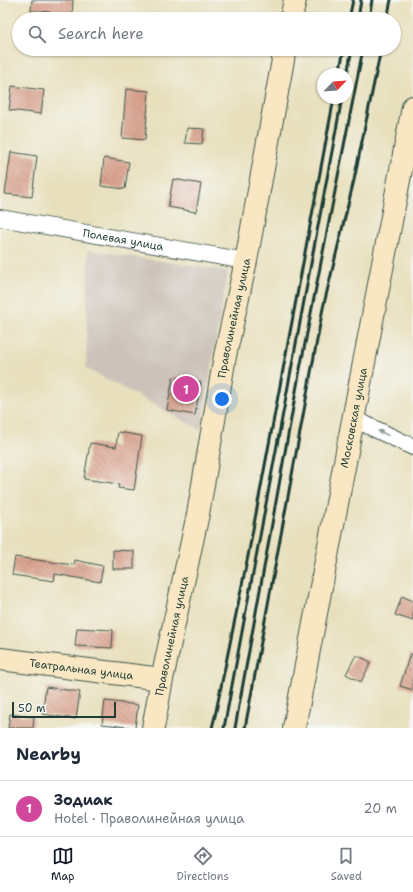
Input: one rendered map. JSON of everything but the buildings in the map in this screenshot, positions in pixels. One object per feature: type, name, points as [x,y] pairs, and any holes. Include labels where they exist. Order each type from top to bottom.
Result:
[{"type":"main road","points":[[292,12],[295,0]]},
{"type":"main road","name":"Праволинейная улица","points":[[153,728],[162,679],[198,514],[225,356],[246,261],[284,56]]},
{"type":"main road","name":"Московская улица","points":[[294,728],[352,418],[413,107]]},
{"type":"main road","name":"Театральная улица","points":[[0,658],[162,679]]},
{"type":"street","name":"Полевая улица","points":[[0,218],[246,261]]},
{"type":"street","points":[[352,418],[413,447]]},
{"type":"shaded area","points":[[88,250],[228,271],[201,430],[86,368]]},
{"type":"railway","points":[[350,12],[353,0]]},
{"type":"railway","points":[[359,12],[361,0]]},
{"type":"railway","points":[[370,12],[372,0]]},
{"type":"railway","points":[[388,12],[391,0]]},
{"type":"railway","points":[[340,68],[343,56]]},
{"type":"railway","points":[[348,68],[351,56]]},
{"type":"railway","points":[[235,728],[300,369],[362,56]]},
{"type":"railway","points":[[245,728],[323,308],[354,180],[380,56]]},
{"type":"railway","points":[[212,728],[248,556],[333,104]]},
{"type":"railway","points":[[224,728],[341,104]]},
{"type":"place","name":"Зодиак","points":[[186,389]]}]
